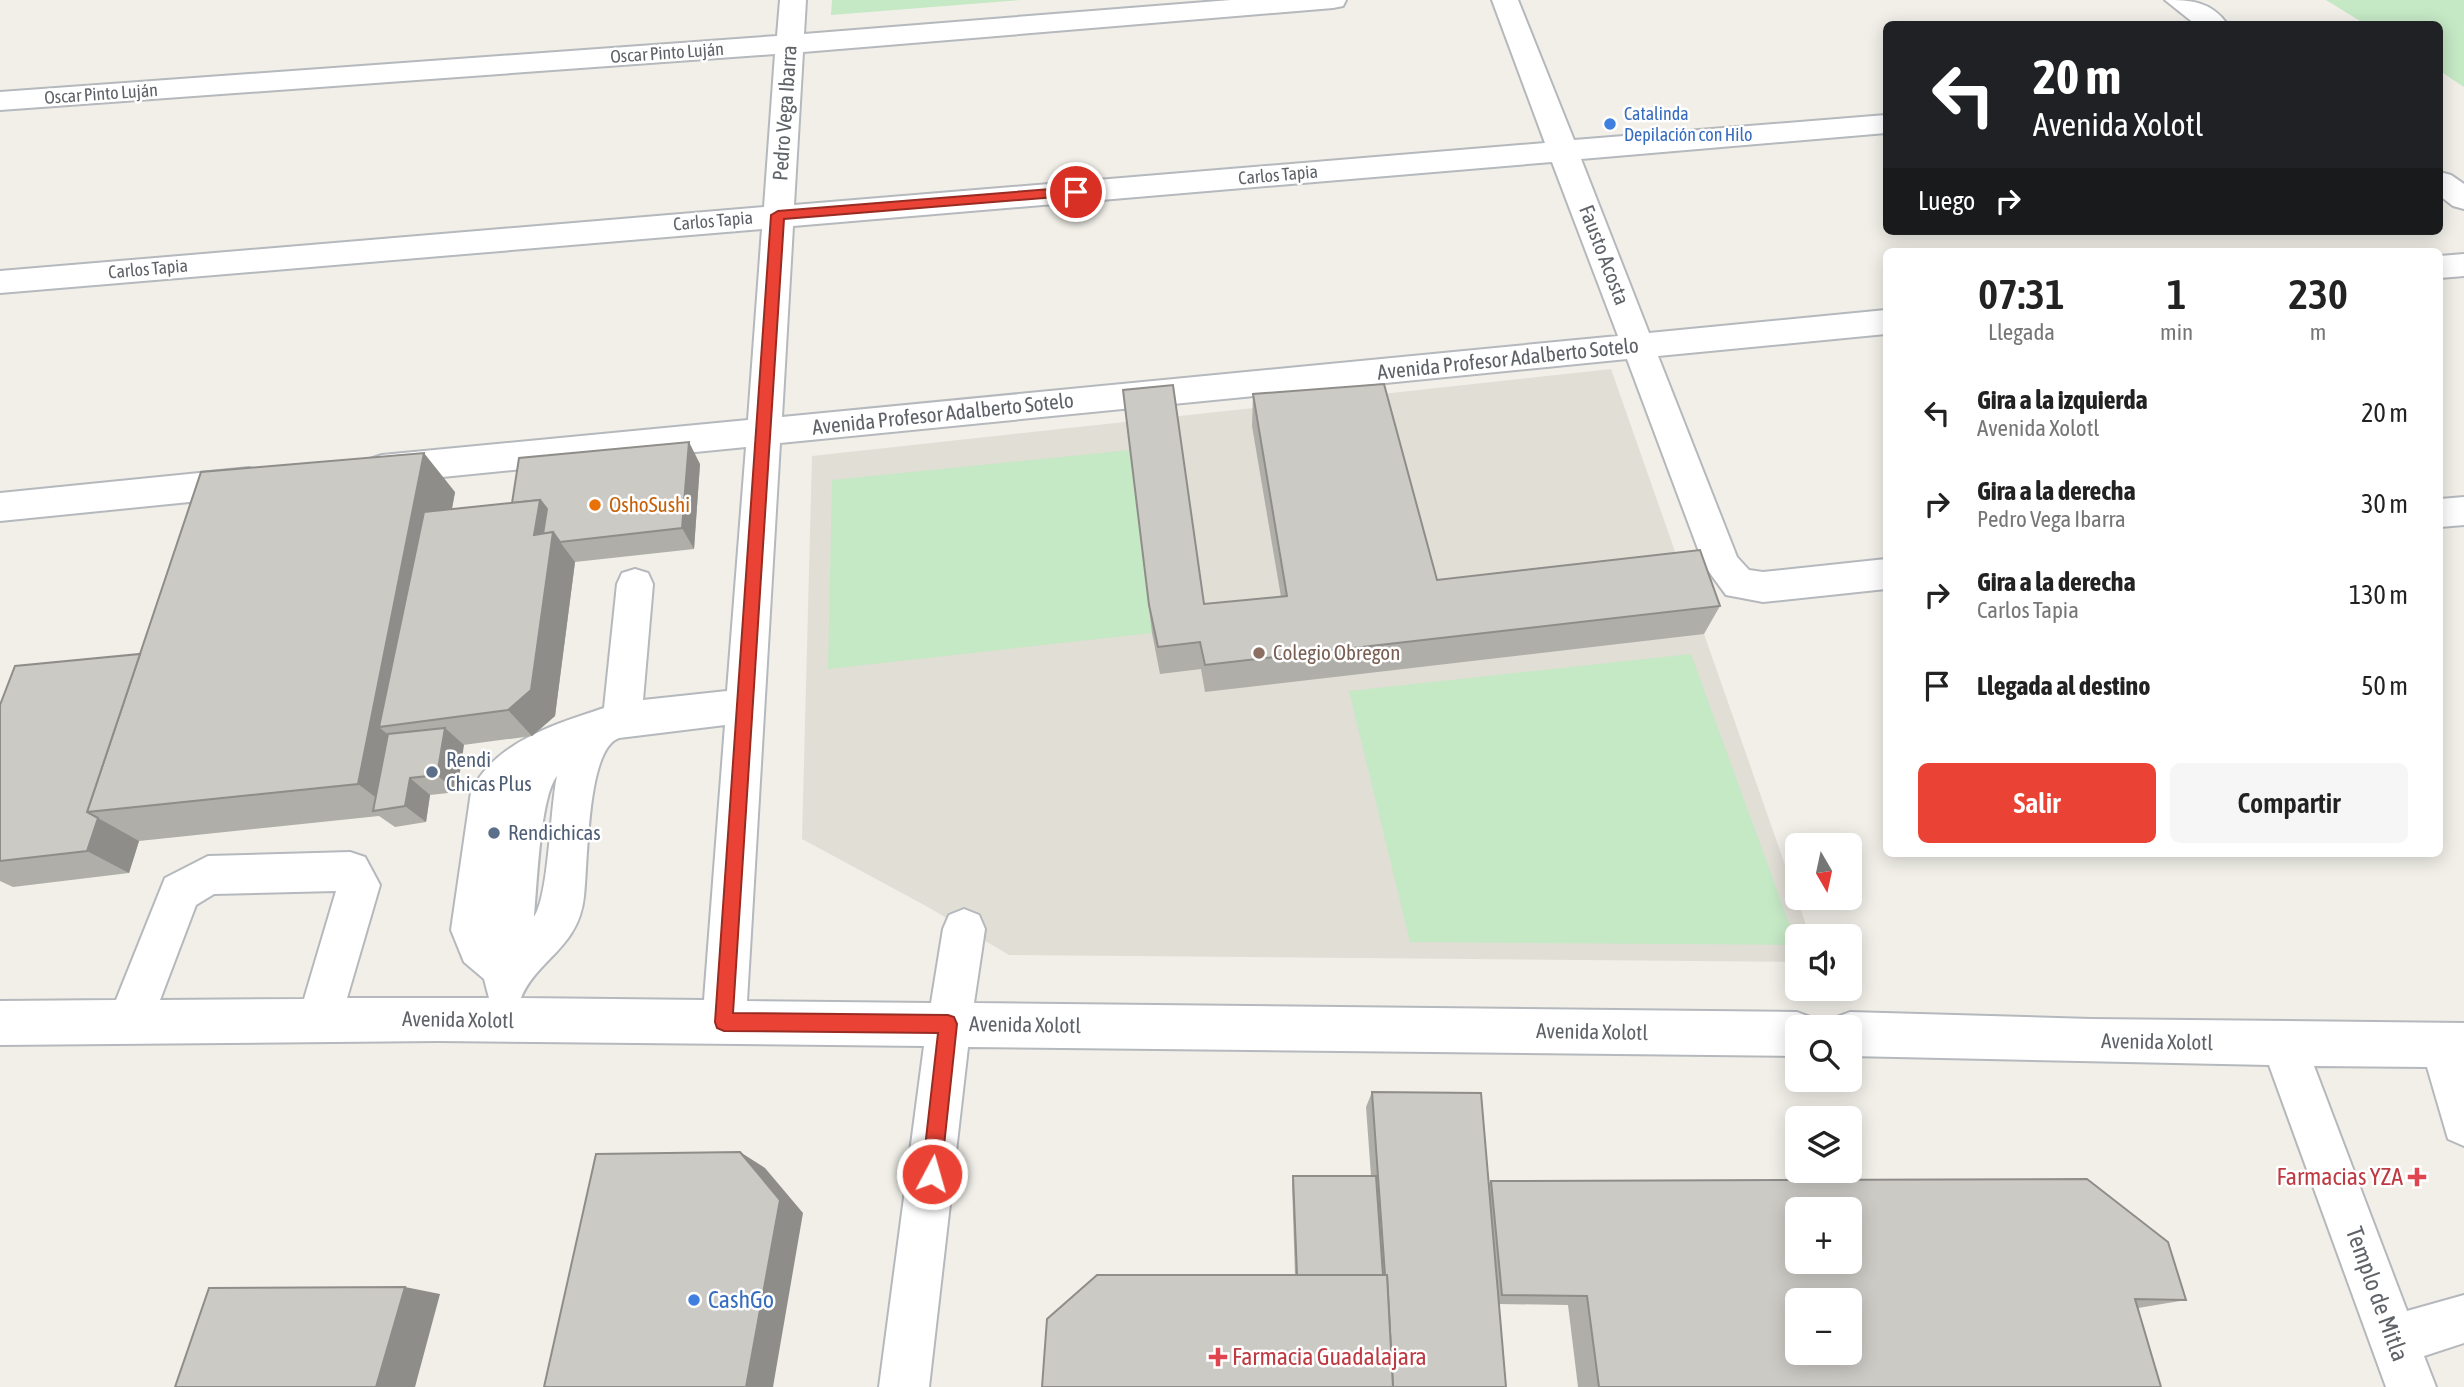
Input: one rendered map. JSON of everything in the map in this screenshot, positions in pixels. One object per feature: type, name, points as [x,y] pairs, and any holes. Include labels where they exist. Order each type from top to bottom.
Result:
[{"type":"street","name":"Pedro Vega Ibarra","points":[[724,1022],[793,0]]},
{"type":"street","name":"Oscar Pinto Luján","points":[[0,101],[791,44],[1333,0]]},
{"type":"street","name":"Fausto Acosta","points":[[1505,0],[1722,565],[1739,584],[1763,587],[1883,574]]},
{"type":"street","points":[[2178,0],[2209,21]]},
{"type":"street","name":"Carlos Tapia","points":[[0,282],[1883,124]]},
{"type":"street","points":[[2443,184],[2464,199]]},
{"type":"street","points":[[2443,267],[2464,265]]},
{"type":"street","name":"Avenida Profesor Adalberto Sotelo","points":[[347,473],[1883,322]]},
{"type":"street","points":[[0,507],[277,480]]},
{"type":"street","points":[[2443,513],[2464,511]]},
{"type":"street","points":[[500,1021],[506,971],[533,951],[549,934],[561,909],[575,788],[585,746],[599,728],[635,584]]},
{"type":"street","points":[[506,971],[479,947],[472,930],[491,792],[500,778],[520,762],[599,728],[744,706]]},
{"type":"street","points":[[129,1022],[180,892],[208,875],[349,871],[359,885],[318,1020]]},
{"type":"street","points":[[904,1387],[948,1024],[964,929]]},
{"type":"street","name":"Avenida Xolotl","points":[[0,1023],[318,1020],[724,1022],[1785,1034]]},
{"type":"street","name":"Avenida Xolotl","points":[[1862,1034],[2454,1045]]},
{"type":"street","name":"Templo de Mitla","points":[[2284,1044],[2411,1387]]},
{"type":"street","points":[[2454,1045],[2464,1123]]},
{"type":"street","points":[[2394,1340],[2464,1319]]},
{"type":"shaded area","name":"Colegio Obregon","points":[[1611,369],[1785,865],[1785,910],[1801,910],[1806,924],[1785,924],[1785,962],[1009,955],[926,906],[802,839],[812,456]]},
{"type":"green space","points":[[832,0],[1020,0],[831,15]]},
{"type":"green space","points":[[2326,0],[2464,0],[2464,87],[2443,73],[2443,21],[2360,21]]},
{"type":"green space","points":[[1130,450],[1152,633],[828,669],[832,480]]},
{"type":"green space","points":[[1691,654],[1789,924],[1785,924],[1785,945],[1410,942],[1349,691]]},
{"type":"building","points":[[1384,384],[1437,580],[1700,550],[1720,606],[1205,665],[1200,642],[1158,647],[1149,605],[1123,390],[1173,385],[1204,604],[1287,596],[1253,394]]},
{"type":"building","points":[[689,442],[682,528],[560,542],[553,532],[543,534],[547,509],[540,500],[512,503],[519,458]]},
{"type":"building","points":[[424,453],[358,784],[87,812],[201,472]]},
{"type":"building","points":[[540,500],[534,535],[553,532],[531,690],[508,710],[379,727],[424,512]]},
{"type":"building","points":[[140,654],[87,812],[98,818],[87,851],[0,861],[0,705],[15,666]]},
{"type":"building","points":[[445,728],[437,775],[410,778],[405,806],[373,811],[388,734]]},
{"type":"building","points":[[1372,1092],[1481,1093],[1506,1387],[1393,1387]]},
{"type":"building","name":"CashGo","points":[[740,1152],[780,1200],[746,1387],[544,1387],[596,1154]]},
{"type":"building","points":[[1293,1176],[1376,1176],[1383,1275],[1297,1275]]},
{"type":"building","points":[[2087,1179],[2168,1242],[2186,1300],[2135,1299],[2161,1387],[1599,1387],[1587,1296],[1502,1295],[1491,1181],[1785,1180],[1785,1183],[1862,1183],[1862,1180]]},
{"type":"building","name":"Farmacia Guadalajara","points":[[1097,1275],[1387,1275],[1393,1387],[1042,1387],[1047,1319]]},
{"type":"building","points":[[405,1287],[376,1387],[175,1387],[209,1288]]},
{"type":"place","name":"Catalinda Depilación con Hilo","points":[[1610,124]]},
{"type":"place","name":"OshoSushi","points":[[595,505]]},
{"type":"place","name":"Colegio Obregon","points":[[1259,653]]},
{"type":"place","name":"Rendi Chicas Plus","points":[[432,772]]},
{"type":"place","name":"Rendichicas","points":[[494,833]]},
{"type":"place","name":"Farmacias YZA","points":[[2417,1177]]},
{"type":"place","name":"CashGo","points":[[694,1300]]},
{"type":"place","name":"Farmacia Guadalajara","points":[[1218,1357]]},
{"type":"route","points":[[932,1174],[948,1024],[724,1022],[778,215],[1076,192]]}]
